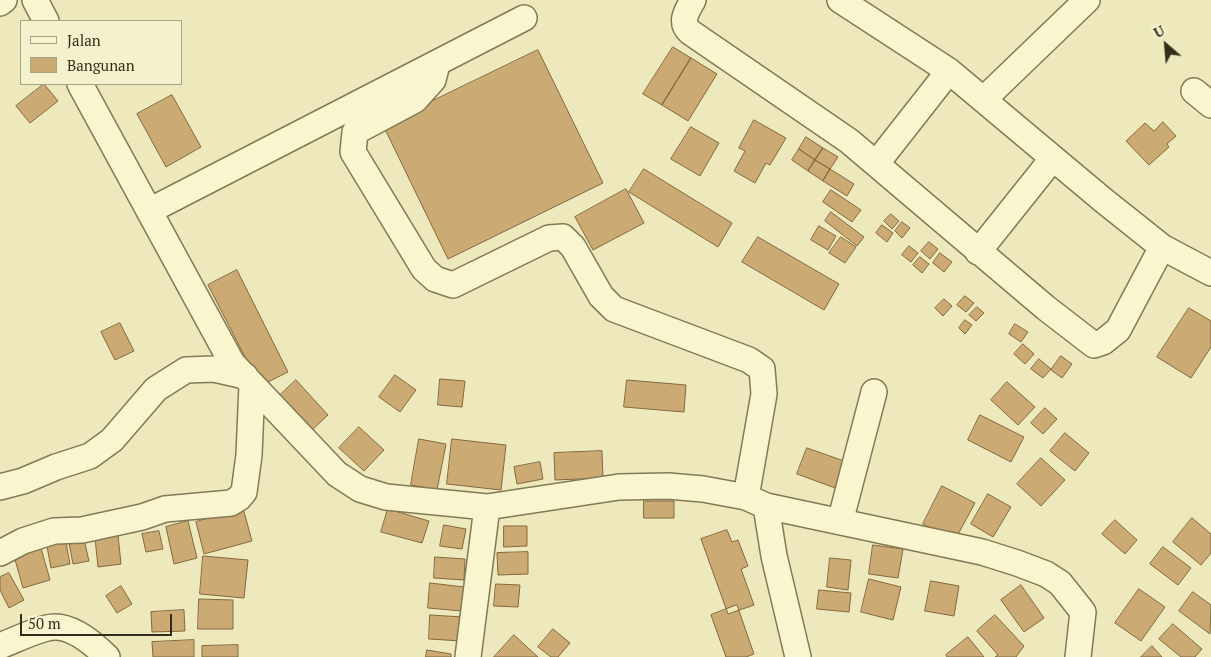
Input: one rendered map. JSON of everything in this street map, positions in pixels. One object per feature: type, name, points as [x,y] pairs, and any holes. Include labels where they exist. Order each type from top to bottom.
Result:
[{"type":"street","points":[[0,3],[4,0]]},
{"type":"street","points":[[35,0],[45,20]]},
{"type":"street","points":[[693,0],[684,16],[684,25],[690,32],[849,141],[978,252],[1094,345],[1103,342],[1118,330],[1162,247]]},
{"type":"street","points":[[840,0],[949,71],[1162,247],[1211,273]]},
{"type":"street","points":[[984,99],[1087,0]]},
{"type":"street","points":[[149,211],[524,18]]},
{"type":"street","points":[[437,64],[433,80],[416,100],[354,132],[353,152],[424,269],[435,279],[454,285],[549,238],[563,237],[573,247],[601,296],[614,309],[749,360],[762,369],[764,394],[756,501],[774,556],[798,657]]},
{"type":"street","points":[[876,164],[949,71]]},
{"type":"street","points":[[81,85],[232,363],[337,474],[360,489],[386,497],[488,507],[619,487],[646,485],[703,489],[840,522],[982,552],[1046,574],[1060,583],[1083,612],[1078,657]]},
{"type":"street","points":[[978,252],[1053,158]]},
{"type":"street","points":[[0,487],[23,481],[56,467],[90,456],[112,440],[156,389],[186,370],[214,369],[248,381]]},
{"type":"street","points":[[0,553],[23,541],[54,531],[82,530],[142,517],[165,508],[231,503],[239,498],[244,492],[249,455],[248,381]]},
{"type":"street","points":[[840,522],[874,392]]},
{"type":"street","points":[[468,657],[488,507]]},
{"type":"street","points":[[0,646],[48,627],[65,628],[79,634],[107,657]]},
{"type":"building","points":[[673,47],[691,58],[662,105],[643,94]]},
{"type":"building","points":[[538,50],[603,183],[448,259],[383,125]]},
{"type":"building","points":[[691,58],[717,74],[688,121],[662,105]]},
{"type":"building","points":[[43,85],[45,85],[58,101],[30,123],[16,106]]},
{"type":"building","points":[[172,95],[201,147],[166,167],[137,114]]},
{"type":"building","points":[[754,120],[786,138],[770,165],[766,163],[755,183],[734,171],[745,151],[739,148]]},
{"type":"building","points":[[1163,122],[1176,136],[1167,144],[1169,147],[1149,165],[1126,141],[1145,123],[1154,131]]},
{"type":"building","points":[[691,127],[719,143],[700,176],[671,159]]},
{"type":"building","points":[[806,137],[823,148],[815,160],[799,149]]},
{"type":"building","points":[[823,148],[838,157],[830,169],[815,160]]},
{"type":"building","points":[[799,149],[815,160],[808,171],[792,160]]},
{"type":"building","points":[[815,160],[830,169],[823,181],[808,171]]},
{"type":"building","points":[[644,169],[732,223],[718,247],[629,192]]},
{"type":"building","points":[[830,169],[854,184],[847,196],[823,181]]},
{"type":"building","points":[[626,189],[644,223],[593,250],[575,217]]},
{"type":"building","points":[[831,190],[861,210],[852,222],[823,202]]},
{"type":"building","points":[[831,212],[864,237],[857,246],[825,221]]},
{"type":"building","points":[[891,214],[899,221],[892,229],[884,221]]},
{"type":"building","points":[[902,222],[910,228],[902,238],[895,231]]},
{"type":"building","points":[[882,225],[893,233],[887,242],[876,233]]},
{"type":"building","points":[[819,226],[836,236],[828,250],[811,240]]},
{"type":"building","points":[[758,237],[839,284],[824,310],[742,262]]},
{"type":"building","points":[[841,237],[856,247],[845,263],[829,253]]},
{"type":"building","points":[[929,242],[938,249],[930,259],[921,251]]},
{"type":"building","points":[[909,246],[918,253],[911,262],[902,255]]},
{"type":"building","points":[[940,253],[952,262],[944,272],[933,263]]},
{"type":"building","points":[[920,257],[929,264],[922,273],[913,265]]},
{"type":"building","points":[[237,270],[288,372],[260,386],[208,285]]},
{"type":"building","points":[[965,296],[974,303],[966,312],[957,305]]},
{"type":"building","points":[[944,299],[952,306],[943,316],[935,308]]},
{"type":"building","points":[[977,307],[984,313],[976,321],[969,315]]},
{"type":"building","points":[[1189,308],[1211,321],[1211,347],[1191,378],[1157,357]]},
{"type":"building","points":[[965,320],[972,325],[965,334],[959,328]]},
{"type":"building","points":[[120,323],[134,351],[115,360],[101,332]]},
{"type":"building","points":[[1015,324],[1028,332],[1021,342],[1009,334]]},
{"type":"building","points":[[1023,344],[1034,354],[1025,364],[1014,354]]},
{"type":"building","points":[[1061,356],[1072,364],[1062,378],[1051,370]]},
{"type":"building","points":[[1039,359],[1051,369],[1043,378],[1031,369]]},
{"type":"building","points":[[395,375],[416,390],[400,412],[379,397]]},
{"type":"building","points":[[440,379],[465,381],[462,407],[438,405]]},
{"type":"building","points":[[296,380],[328,415],[310,432],[278,397]]},
{"type":"building","points":[[627,380],[686,385],[684,412],[624,407]]},
{"type":"building","points":[[1007,382],[1035,407],[1018,425],[991,400]]},
{"type":"building","points":[[1045,408],[1057,419],[1043,434],[1031,423]]},
{"type":"building","points":[[980,415],[1024,437],[1011,462],[968,440]]},
{"type":"building","points":[[359,427],[384,450],[364,471],[339,448]]},
{"type":"building","points":[[1065,433],[1089,453],[1075,471],[1050,451]]},
{"type":"building","points":[[419,439],[446,444],[437,490],[411,485]]},
{"type":"building","points":[[452,439],[506,445],[501,490],[447,484]]},
{"type":"building","points":[[807,448],[847,462],[838,489],[797,474]]},
{"type":"building","points":[[602,451],[603,478],[555,480],[554,453]]},
{"type":"building","points":[[1041,458],[1065,480],[1041,506],[1017,484]]},
{"type":"building","points":[[540,462],[543,479],[517,484],[514,467]]},
{"type":"building","points":[[942,486],[975,503],[955,540],[923,524]]},
{"type":"building","points":[[988,494],[1011,507],[993,537],[971,524]]},
{"type":"building","points":[[644,501],[674,501],[674,518],[644,518]]},
{"type":"building","points":[[243,508],[252,541],[204,554],[196,522]]},
{"type":"building","points":[[388,509],[429,521],[422,543],[381,532]]},
{"type":"building","points":[[1192,518],[1211,534],[1211,553],[1201,565],[1173,542]]},
{"type":"building","points":[[1115,520],[1137,540],[1125,554],[1102,534]]},
{"type":"building","points":[[188,521],[197,558],[174,564],[166,527]]},
{"type":"building","points":[[444,525],[466,529],[462,549],[440,546]]},
{"type":"building","points":[[504,526],[527,526],[527,546],[504,547]]},
{"type":"building","points":[[727,530],[732,542],[738,540],[748,566],[741,569],[754,605],[728,614],[701,539]]},
{"type":"building","points":[[159,531],[163,549],[146,552],[142,534]]},
{"type":"building","points":[[83,535],[89,561],[73,564],[68,538]]},
{"type":"building","points":[[118,535],[121,564],[98,567],[95,538]]},
{"type":"building","points":[[65,537],[70,564],[51,568],[46,541]]},
{"type":"building","points":[[873,545],[903,549],[898,578],[869,574]]},
{"type":"building","points":[[1163,547],[1191,568],[1178,585],[1150,564]]},
{"type":"building","points":[[41,548],[50,580],[23,588],[14,556]]},
{"type":"building","points":[[528,552],[528,574],[498,575],[497,553]]},
{"type":"building","points":[[203,556],[248,560],[244,598],[200,594]]},
{"type":"building","points":[[435,557],[465,559],[464,580],[434,578]]},
{"type":"building","points":[[830,558],[851,560],[848,590],[827,587]]},
{"type":"building","points":[[9,573],[24,600],[9,608],[0,590],[0,577]]},
{"type":"building","points":[[869,579],[901,587],[893,620],[861,612]]},
{"type":"building","points":[[931,581],[959,586],[954,616],[925,611]]},
{"type":"building","points":[[430,583],[464,587],[462,611],[428,608]]},
{"type":"building","points":[[496,584],[520,585],[518,607],[494,606]]},
{"type":"building","points":[[1021,585],[1044,618],[1024,632],[1001,600]]},
{"type":"building","points":[[121,586],[132,604],[117,613],[106,596]]},
{"type":"building","points":[[1139,589],[1165,607],[1141,641],[1115,623]]},
{"type":"building","points":[[819,590],[851,593],[849,612],[817,609]]},
{"type":"building","points":[[1193,592],[1211,605],[1210,634],[1179,611]]},
{"type":"building","points":[[199,599],[233,600],[233,629],[198,629]]},
{"type":"building","points":[[737,605],[754,654],[746,657],[726,657],[711,615]]},
{"type":"building","points":[[184,610],[185,631],[152,632],[151,612]]},
{"type":"building","points":[[430,615],[463,617],[461,641],[429,639]]},
{"type":"building","points":[[995,615],[1024,646],[1016,657],[995,657],[998,655],[977,631]]},
{"type":"building","points":[[1173,624],[1202,649],[1195,657],[1181,657],[1159,639]]},
{"type":"building","points":[[553,629],[570,643],[558,657],[551,657],[538,647]]},
{"type":"building","points":[[514,635],[538,657],[494,657]]},
{"type":"building","points":[[968,637],[984,657],[947,657],[946,655]]},
{"type":"building","points":[[194,640],[194,657],[153,657],[152,642]]},
{"type":"building","points":[[238,645],[238,657],[202,657],[202,646]]},
{"type":"building","points":[[1152,646],[1162,657],[1141,657]]},
{"type":"building","points":[[427,650],[451,654],[451,657],[426,657]]}]
